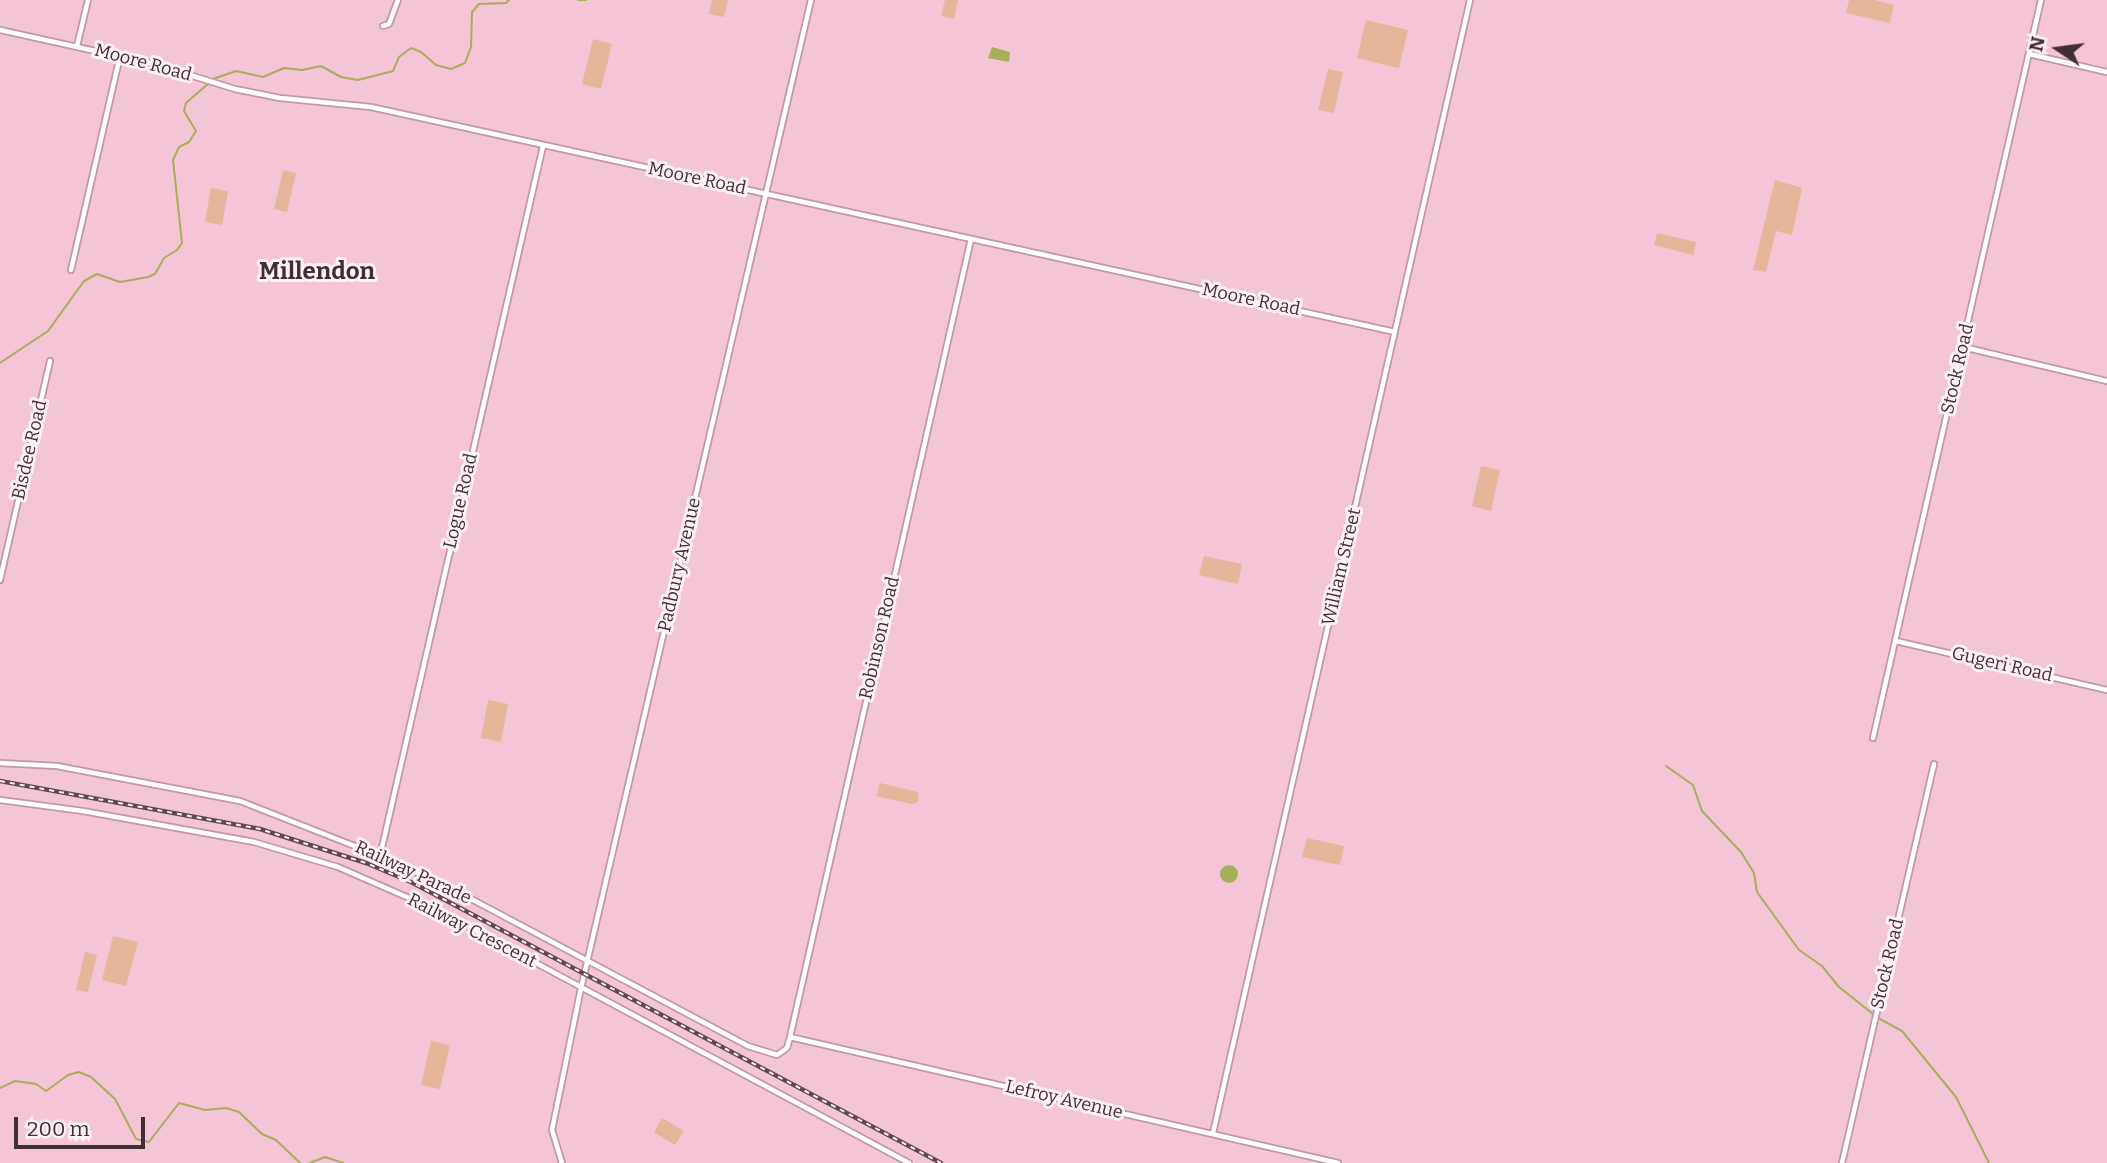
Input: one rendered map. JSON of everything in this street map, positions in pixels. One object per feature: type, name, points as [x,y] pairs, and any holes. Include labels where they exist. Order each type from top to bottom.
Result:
[{"type":"street","points":[[77,46],[88,0]]},
{"type":"street","points":[[392,13],[398,0]]},
{"type":"street","name":"Padbury Avenue","points":[[562,1163],[552,1130],[581,988],[811,0]]},
{"type":"street","name":"William Street","points":[[1213,1133],[1470,0]]},
{"type":"street","name":"Stock Road","points":[[1873,738],[2041,0]]},
{"type":"street","name":"Moore Road","points":[[0,30],[120,56],[280,98],[371,107],[1395,332]]},
{"type":"street","points":[[2029,54],[2107,72]]},
{"type":"street","points":[[71,270],[120,56]]},
{"type":"street","name":"Logue Road","points":[[380,856],[543,146]]},
{"type":"street","name":"Robinson Road","points":[[790,1037],[971,239]]},
{"type":"street","points":[[1963,347],[2107,381]]},
{"type":"street","name":"Bisdee Road","points":[[0,580],[50,361]]},
{"type":"street","name":"Gugeri Road","points":[[1896,641],[2107,690]]},
{"type":"street","name":"Railway Parade","points":[[0,763],[57,766],[240,800],[380,856],[460,893],[766,1054],[777,1055],[787,1048],[790,1037]]},
{"type":"street","name":"Stock Road","points":[[1842,1163],[1934,764]]},
{"type":"street","name":"Railway Crescent","points":[[0,800],[83,811],[254,842],[338,867],[441,912],[909,1163]]},
{"type":"street","name":"Lefroy Avenue","points":[[790,1037],[1338,1163]]},
{"type":"shaded area","points":[[712,0],[728,0],[724,17],[709,14]]},
{"type":"shaded area","points":[[945,0],[958,0],[954,19],[941,16]]},
{"type":"shaded area","points":[[1849,0],[1874,0],[1894,5],[1890,23],[1846,13]]},
{"type":"shaded area","points":[[1366,20],[1408,30],[1399,68],[1357,58]]},
{"type":"shaded area","points":[[593,39],[612,44],[601,89],[582,84]]},
{"type":"shaded area","points":[[992,47],[1010,52],[1009,62],[988,58]]},
{"type":"shaded area","points":[[1328,69],[1343,72],[1334,113],[1318,110]]},
{"type":"shaded area","points":[[283,170],[296,173],[287,212],[274,209]]},
{"type":"shaded area","points":[[1775,180],[1802,188],[1792,235],[1776,231],[1766,272],[1753,270]]},
{"type":"shaded area","points":[[211,188],[228,191],[222,225],[205,222]]},
{"type":"shaded area","points":[[1657,233],[1696,242],[1693,255],[1654,245]]},
{"type":"shaded area","points":[[1481,466],[1500,470],[1491,511],[1472,506]]},
{"type":"shaded area","points":[[1204,556],[1242,564],[1238,584],[1199,575]]},
{"type":"shaded area","points":[[488,700],[508,704],[501,742],[481,738]]},
{"type":"shaded area","points":[[880,783],[918,792],[918,802],[912,804],[876,796]]},
{"type":"shaded area","points":[[1307,838],[1344,846],[1340,865],[1302,857]]},
{"type":"shaded area","points":[[1229,865],[1235,868],[1238,874],[1235,880],[1229,883],[1223,880],[1220,874],[1223,868]]},
{"type":"shaded area","points":[[113,936],[138,942],[126,986],[102,980]]},
{"type":"shaded area","points":[[85,952],[97,955],[88,992],[76,990]]},
{"type":"shaded area","points":[[431,1041],[450,1045],[440,1089],[421,1085]]},
{"type":"shaded area","points":[[662,1118],[684,1131],[675,1145],[654,1132]]},
{"type":"waterway","points":[[213,79],[236,71],[263,77],[284,68],[302,70],[321,66],[341,77],[358,80],[393,71],[399,57],[411,48],[421,52],[436,65],[451,69],[465,63],[471,47],[472,12],[479,4],[506,3],[509,0]]},
{"type":"waterway","points":[[578,0],[586,0]]},
{"type":"waterway","points":[[0,363],[48,331],[84,281],[97,274],[120,282],[148,277],[155,274],[164,258],[177,250],[182,243],[173,160],[179,147],[189,142],[196,131],[184,111],[186,103],[209,83]]},
{"type":"waterway","points":[[1666,766],[1693,785],[1702,811],[1741,852],[1754,873],[1757,892],[1799,950],[1822,966],[1839,987],[1873,1014]]},
{"type":"waterway","points":[[1878,1018],[1902,1031],[1956,1097],[1989,1163]]},
{"type":"waterway","points":[[0,1088],[15,1081],[36,1084],[46,1091],[68,1075],[79,1072],[91,1077],[115,1099],[136,1139],[149,1142],[179,1103],[205,1110],[226,1108],[239,1112],[262,1134],[276,1140],[300,1163]]},
{"type":"waterway","points":[[310,1163],[325,1157],[343,1163]]},
{"type":"railway","points":[[0,781],[260,829],[366,863],[411,882],[941,1163]]},
{"type":"district","name":"Millendon","points":[[317,272]]}]
